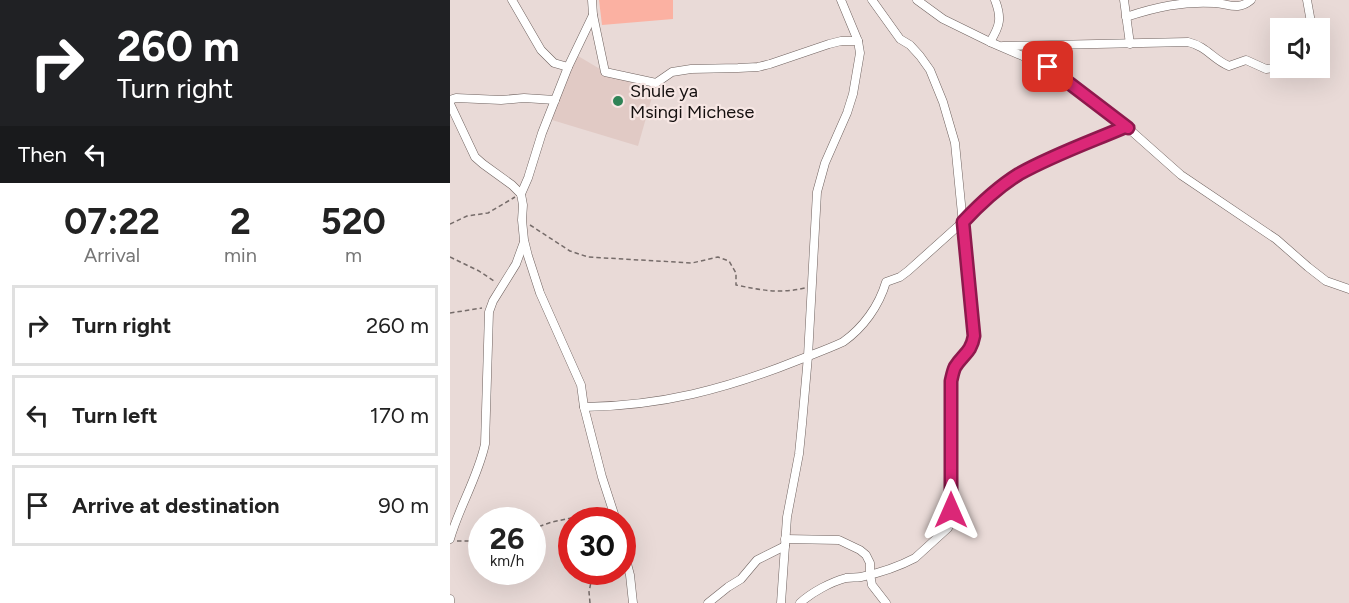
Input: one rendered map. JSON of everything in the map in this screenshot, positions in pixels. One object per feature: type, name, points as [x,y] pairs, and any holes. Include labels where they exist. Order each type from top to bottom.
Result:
[{"type":"street","points":[[512,0],[541,50],[554,63],[568,67]]},
{"type":"street","points":[[592,0],[605,72],[656,83],[672,72],[691,69],[758,67],[829,44],[858,41]]},
{"type":"street","points":[[781,603],[785,542],[799,454],[808,356],[817,192],[825,163],[853,94],[860,53],[858,41],[840,0]]},
{"type":"street","points":[[800,603],[811,594],[847,578],[893,568],[915,558],[948,528],[950,523],[951,381],[955,367],[973,345],[955,143],[943,102],[930,70],[920,56],[900,39],[872,0]]},
{"type":"street","points":[[917,0],[943,19],[1048,67],[1128,128],[1181,175],[1275,239],[1326,281],[1349,289]]},
{"type":"street","points":[[994,44],[1000,21],[995,0]]},
{"type":"street","points":[[1124,0],[1130,44]]},
{"type":"street","points":[[1126,16],[1172,4],[1218,3],[1233,7],[1246,4],[1251,0]]},
{"type":"street","points":[[1307,0],[1310,18]]},
{"type":"street","points":[[593,15],[568,67],[521,194],[524,240],[540,293],[581,385],[584,406],[612,507]]},
{"type":"street","points":[[994,44],[1188,42],[1200,45],[1229,66],[1246,60],[1266,69],[1270,68]]},
{"type":"street","points":[[521,194],[476,157],[450,102],[456,98],[555,100]]},
{"type":"street","points":[[584,406],[618,406],[669,400],[745,380],[832,347],[853,335],[866,321],[886,282],[908,271],[993,193],[1018,175],[1050,158],[1125,127],[1128,128]]},
{"type":"street","points":[[450,540],[480,463],[485,444],[489,312],[516,264],[524,240]]},
{"type":"street","points":[[708,603],[741,579],[757,560],[785,542],[839,540],[866,555],[870,562],[872,585],[886,603]]},
{"type":"street","points":[[631,585],[633,603]]},
{"type":"path","points":[[450,224],[467,216],[488,213],[521,194]]},
{"type":"path","points":[[522,220],[570,250],[588,257],[692,263],[718,257],[729,261],[736,273],[736,285],[762,291],[781,292],[812,286]]},
{"type":"path","points":[[450,257],[494,281],[499,293]]},
{"type":"path","points":[[450,313],[491,306]]},
{"type":"path","points":[[450,540],[468,541]]},
{"type":"path","points":[[590,585],[590,603]]},
{"type":"shaded area","points":[[599,0],[673,0],[673,19],[602,25]]},
{"type":"shaded area","points":[[573,53],[605,72],[656,83],[638,146],[552,120]]},
{"type":"place","name":"Shule ya Msingi Michese","points":[[618,101]]},
{"type":"route","points":[[951,510],[951,381],[955,367],[973,345],[974,336],[963,222],[993,193],[1018,175],[1050,158],[1125,127],[1128,128],[1048,67]]}]
